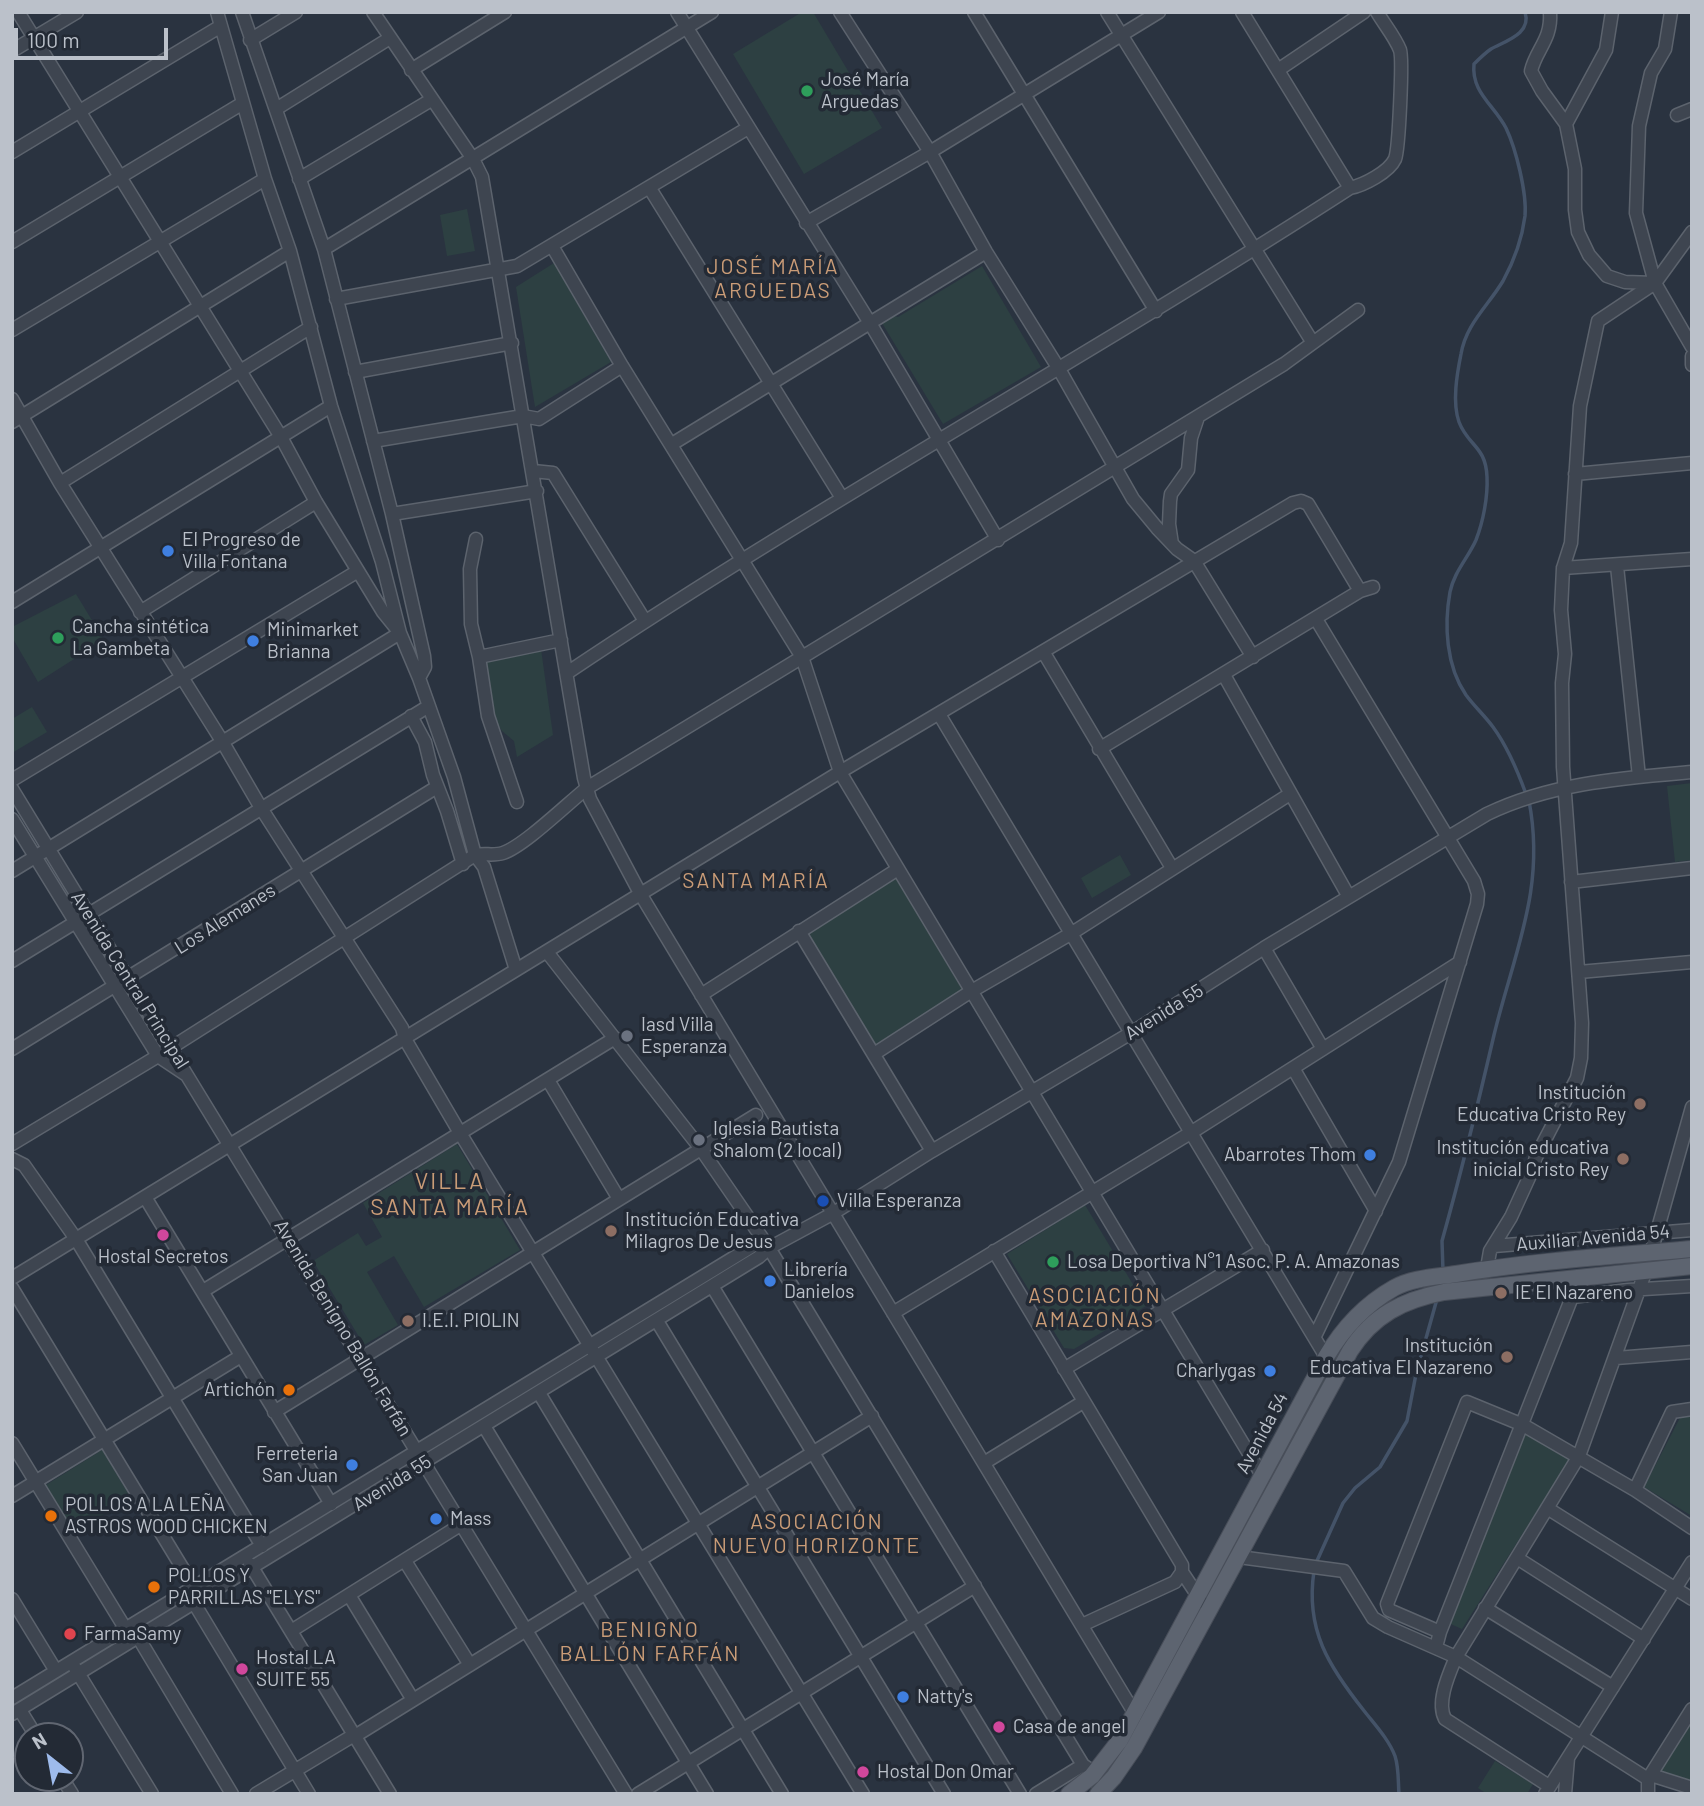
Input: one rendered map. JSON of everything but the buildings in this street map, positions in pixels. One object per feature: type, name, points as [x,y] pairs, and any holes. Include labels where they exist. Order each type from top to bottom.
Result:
[{"type":"main road","name":"Avenida 54","points":[[1069,1794],[1089,1769],[1121,1740],[1326,1357],[1350,1323],[1396,1287],[1415,1281],[1488,1268],[1692,1249]]},
{"type":"main road","name":"Avenida 54","points":[[1101,1793],[1134,1748],[1350,1351],[1364,1331],[1383,1314],[1407,1301],[1444,1292],[1692,1266]]},
{"type":"street","points":[[18,12],[198,307],[281,437],[358,571],[392,625],[400,633]]},
{"type":"street","points":[[12,51],[77,12]]},
{"type":"street","points":[[217,12],[265,179],[290,251],[331,406],[378,548],[400,633],[454,777],[475,855],[484,867],[516,970]]},
{"type":"street","points":[[242,12],[324,249],[392,514],[424,656],[425,667],[419,678]]},
{"type":"street","points":[[250,40],[296,12]]},
{"type":"street","points":[[373,12],[473,159],[482,177],[590,799],[641,895],[1135,1714]]},
{"type":"street","points":[[411,70],[505,12]]},
{"type":"street","points":[[677,12],[870,323],[998,540]]},
{"type":"street","points":[[324,249],[712,12]]},
{"type":"street","points":[[840,12],[930,152],[986,252],[1059,369],[1133,499],[1172,544],[1194,561],[1253,657]]},
{"type":"street","points":[[974,12],[1156,311]]},
{"type":"street","points":[[1107,12],[1312,343]]},
{"type":"street","points":[[806,223],[930,152],[1024,92],[1159,12]]},
{"type":"street","points":[[1242,12],[1350,188]]},
{"type":"street","points":[[1279,70],[1364,12]]},
{"type":"street","points":[[567,673],[742,559],[1156,311],[1390,165],[1396,157],[1398,142],[1400,51],[1377,12]]},
{"type":"street","points":[[1550,12],[1546,43],[1531,71],[1566,124],[1575,169],[1578,232],[1589,255],[1607,276],[1625,282],[1655,284]]},
{"type":"street","points":[[1566,124],[1606,50],[1612,12]]},
{"type":"street","points":[[1671,12],[1665,49],[1651,74],[1639,126],[1636,213],[1655,284],[1692,347]]},
{"type":"street","points":[[12,152],[221,26]]},
{"type":"street","points":[[276,109],[390,37]]},
{"type":"street","points":[[299,179],[431,100]]},
{"type":"street","points":[[12,242],[243,103]]},
{"type":"street","points":[[1677,115],[1692,109]]},
{"type":"street","points":[[336,299],[517,266],[748,128]]},
{"type":"street","points":[[12,330],[265,179]]},
{"type":"street","points":[[649,187],[842,498]]},
{"type":"street","points":[[1488,1268],[1490,1251],[1516,1206],[1548,1132],[1577,1078],[1581,1058],[1579,972],[1564,787],[1562,683],[1565,654],[1560,610],[1563,568],[1571,543],[1580,406],[1598,321],[1655,284],[1692,232]]},
{"type":"street","points":[[552,246],[622,366],[802,657],[840,772],[1263,1477]]},
{"type":"street","points":[[1672,261],[1692,250]]},
{"type":"street","points":[[17,419],[290,251]]},
{"type":"street","points":[[672,444],[986,252]]},
{"type":"street","points":[[12,1144],[158,1056],[475,855],[506,853],[519,845],[587,788],[1284,364],[1358,310]]},
{"type":"street","points":[[60,483],[311,327]]},
{"type":"street","points":[[355,372],[512,343]]},
{"type":"street","points":[[1692,356],[1692,365]]},
{"type":"street","points":[[373,441],[523,415],[534,419],[543,417],[622,366]]},
{"type":"street","points":[[12,399],[17,419],[60,483],[261,808],[402,1028],[405,1039],[460,1133],[863,1794]]},
{"type":"street","points":[[12,603],[331,406]]},
{"type":"street","points":[[1172,544],[1169,524],[1171,494],[1188,470],[1191,438],[1198,417]]},
{"type":"street","points":[[1575,474],[1692,463]]},
{"type":"street","points":[[533,471],[553,473],[645,621]]},
{"type":"street","points":[[392,514],[537,491]]},
{"type":"street","points":[[12,1278],[840,772],[1293,503],[1301,501],[1308,504],[1367,589],[1099,749]]},
{"type":"street","points":[[140,612],[316,502]]},
{"type":"street","points":[[475,539],[470,569],[471,624],[488,716],[517,802]]},
{"type":"street","points":[[1563,568],[1692,559]]},
{"type":"street","points":[[1616,566],[1639,777]]},
{"type":"street","points":[[12,780],[358,571]]},
{"type":"street","points":[[1315,1336],[1399,1162],[1478,894],[1474,881],[1316,619]]},
{"type":"street","points":[[12,871],[400,633]]},
{"type":"street","points":[[479,657],[561,640]]},
{"type":"street","points":[[1044,653],[1172,868]]},
{"type":"street","points":[[1223,676],[1349,897]]},
{"type":"street","points":[[12,961],[429,705]]},
{"type":"street","points":[[939,713],[1326,1357]]},
{"type":"street","points":[[411,716],[425,742],[437,788],[463,863]]},
{"type":"street","name":"Avenida 55","points":[[16,1712],[657,1321],[769,1248],[832,1214],[932,1151],[1131,1033],[1447,836],[1502,807],[1564,787],[1692,772]]},
{"type":"street","name":"Los Alemanes","points":[[12,1049],[117,987],[437,788]]},
{"type":"street","name":"Avenida Central Principal","points":[[12,789],[191,1078]]},
{"type":"street","points":[[873,1054],[970,992],[1072,933],[1290,794]]},
{"type":"street","name":"Avenida Central Principal","points":[[12,819],[158,1056],[191,1078]]},
{"type":"street","points":[[1571,882],[1692,868]]},
{"type":"street","points":[[701,995],[898,869]]},
{"type":"street","points":[[799,931],[932,1151]]},
{"type":"street","points":[[1264,948],[1323,1049]]},
{"type":"street","points":[[547,952],[701,1149],[769,1248],[1089,1769],[1036,1794]]},
{"type":"street","points":[[893,1313],[1192,1132],[1460,962]]},
{"type":"street","points":[[1579,972],[1692,962]]},
{"type":"street","points":[[203,1291],[614,1038]]},
{"type":"street","points":[[1293,1068],[1376,1211]]},
{"type":"street","name":"Avenida Benigno Ballón Farfán","points":[[191,1078],[626,1794]]},
{"type":"street","points":[[548,1080],[619,1199]]},
{"type":"street","points":[[1651,1253],[1686,1151],[1692,1107]]},
{"type":"street","points":[[274,1412],[755,1115]]},
{"type":"street","points":[[12,1159],[24,1165],[76,1239],[262,1546]]},
{"type":"street","points":[[145,1197],[331,1504]]},
{"type":"street","name":"Auxiliar Avenida 54","points":[[1494,1246],[1692,1230]]},
{"type":"street","name":"Avenida 55","points":[[12,1698],[756,1244],[769,1248]]},
{"type":"street","points":[[1064,1369],[1263,1250]]},
{"type":"street","points":[[994,1251],[1182,1566],[1182,1572],[1210,1610]]},
{"type":"street","points":[[1646,1270],[1579,1456],[1456,1657],[1442,1706],[1446,1719],[1547,1790],[1692,1562]]},
{"type":"street","points":[[712,1286],[1020,1794]]},
{"type":"street","points":[[1436,1647],[1572,1297],[1692,1286]]},
{"type":"street","points":[[12,1288],[194,1587]]},
{"type":"street","points":[[657,1321],[944,1794]]},
{"type":"street","points":[[1616,1358],[1692,1352]]},
{"type":"street","points":[[12,1496],[241,1356]]},
{"type":"street","points":[[539,1393],[782,1794]]},
{"type":"street","points":[[984,1463],[1083,1402]]},
{"type":"street","points":[[1440,1632],[1389,1610],[1387,1604],[1467,1402],[1523,1425],[1569,1453],[1579,1456],[1692,1528]]},
{"type":"street","points":[[1635,1490],[1672,1412],[1692,1409]]},
{"type":"street","points":[[256,1794],[586,1595],[872,1416]]},
{"type":"street","points":[[484,1426],[707,1794]]},
{"type":"street","points":[[12,1443],[125,1629]]},
{"type":"street","points":[[1547,1508],[1692,1599]]},
{"type":"street","points":[[291,1631],[462,1524]]},
{"type":"street","points":[[245,1556],[390,1794]]},
{"type":"street","points":[[1239,1557],[1344,1571],[1373,1618],[1456,1657],[1649,1777],[1692,1788]]},
{"type":"street","points":[[1517,1558],[1644,1639]]},
{"type":"street","points":[[405,1561],[470,1665]]},
{"type":"street","points":[[1082,1625],[1175,1582],[1182,1572]]},
{"type":"street","points":[[638,1794],[975,1586]]},
{"type":"street","points":[[349,1595],[413,1700]]},
{"type":"street","points":[[12,1598],[56,1671]]},
{"type":"street","points":[[194,1603],[309,1794]]},
{"type":"street","points":[[1485,1608],[1613,1687]]},
{"type":"street","points":[[138,1637],[232,1794]]},
{"type":"street","points":[[71,1661],[152,1794]]},
{"type":"street","points":[[1648,1794],[1649,1777],[1692,1709]]},
{"type":"street","points":[[1565,1794],[1568,1757]]},
{"type":"shaded area","name":"José María Arguedas","points":[[802,12],[813,12],[882,128],[804,174],[733,54]]},
{"type":"shaded area","points":[[467,209],[475,251],[447,256],[440,215]]},
{"type":"shaded area","points":[[554,263],[611,362],[535,407],[516,287]]},
{"type":"shaded area","name":"José María Arguedas","points":[[982,266],[1041,367],[943,424],[882,323],[894,316],[898,317]]},
{"type":"shaded area","name":"Cancha sintética La Gambeta","points":[[76,594],[104,640],[38,682],[12,637],[12,627]]},
{"type":"shaded area","points":[[541,649],[553,735],[517,757],[514,741],[496,722],[486,662]]},
{"type":"shaded area","points":[[32,707],[47,732],[12,753],[12,719]]},
{"type":"shaded area","points":[[1692,783],[1692,860],[1675,862],[1667,786]]},
{"type":"shaded area","points":[[1120,855],[1131,875],[1092,898],[1081,878]]},
{"type":"shaded area","points":[[896,876],[963,991],[873,1047],[805,934]]},
{"type":"shaded area","points":[[457,1144],[520,1250],[424,1307],[394,1256],[367,1272],[398,1325],[364,1345],[313,1261],[358,1233],[366,1246],[382,1237],[363,1203]]},
{"type":"shaded area","points":[[1085,1205],[1146,1306],[1074,1349],[1064,1348],[1007,1254]]},
{"type":"shaded area","points":[[1380,1305],[1382,1307],[1220,1581],[1216,1576],[1346,1336]]},
{"type":"shaded area","points":[[1681,1416],[1692,1416],[1692,1516],[1644,1487]]},
{"type":"shaded area","points":[[1528,1433],[1570,1458],[1569,1461],[1462,1629],[1446,1622],[1524,1434]]},
{"type":"shaded area","points":[[102,1450],[131,1498],[74,1532],[46,1485]]},
{"type":"shaded area","points":[[1692,1717],[1692,1782],[1656,1773]]},
{"type":"shaded area","points":[[1495,1761],[1533,1784],[1527,1794],[1487,1794],[1478,1788]]},
{"type":"waterway","points":[[1525,12],[1525,26],[1521,31],[1491,49],[1474,64],[1476,83],[1506,128],[1513,147],[1523,184],[1525,216],[1511,266],[1468,333],[1459,362],[1457,414],[1463,430],[1483,459],[1487,485],[1479,533],[1450,592],[1447,631],[1448,645],[1459,684],[1503,742],[1526,794]]},
{"type":"waterway","points":[[1443,1271],[1442,1241],[1531,892],[1534,863],[1529,801]]},
{"type":"waterway","points":[[1316,1563],[1343,1503],[1355,1488],[1380,1467],[1407,1421],[1416,1374],[1437,1299]]},
{"type":"waterway","points":[[1314,1571],[1313,1612],[1323,1647],[1341,1679],[1392,1750],[1397,1765],[1399,1794]]},
{"type":"place","name":"José María Arguedas","points":[[807,91]]},
{"type":"place","name":"El Progreso de Villa Fontana","points":[[168,551]]},
{"type":"place","name":"Cancha sintética La Gambeta","points":[[58,638]]},
{"type":"place","name":"Minimarket Brianna","points":[[253,641]]},
{"type":"place","name":"Iasd Villa Esperanza","points":[[627,1036]]},
{"type":"place","name":"Institución Educativa Cristo Rey","points":[[1640,1104]]},
{"type":"place","name":"Iglesia Bautista Shalom (2 local)","points":[[699,1140]]},
{"type":"place","name":"Abarrotes Thom","points":[[1370,1155]]},
{"type":"place","name":"Institución educativa inicial Cristo Rey","points":[[1623,1159]]},
{"type":"place","name":"Villa Esperanza","points":[[823,1201]]},
{"type":"place","name":"Institución Educativa Milagros De Jesus","points":[[611,1231]]},
{"type":"place","name":"Hostal Secretos","points":[[163,1235]]},
{"type":"place","name":"Losa Deportiva N°1 Asoc. P. A. Amazonas","points":[[1053,1262]]},
{"type":"place","name":"Librería Danielos","points":[[770,1281]]},
{"type":"place","name":"IE El Nazareno","points":[[1501,1293]]},
{"type":"place","name":"I.E.I. PIOLIN","points":[[408,1321]]},
{"type":"place","name":"Institución Educativa El Nazareno","points":[[1507,1357]]},
{"type":"place","name":"Charlygas","points":[[1270,1371]]},
{"type":"place","name":"Artichón","points":[[289,1390]]},
{"type":"place","name":"Ferreteria San Juan","points":[[352,1465]]},
{"type":"place","name":"POLLOS A LA LEÑA ASTROS WOOD CHICKEN","points":[[51,1516]]},
{"type":"place","name":"Mass","points":[[436,1519]]},
{"type":"place","name":"POLLOS Y PARRILLAS \"ELYS\"","points":[[154,1587]]},
{"type":"place","name":"FarmaSamy","points":[[70,1634]]},
{"type":"place","name":"Hostal LA SUITE 55","points":[[242,1669]]},
{"type":"place","name":"Natty's","points":[[903,1697]]},
{"type":"place","name":"Casa de angel","points":[[999,1727]]},
{"type":"place","name":"Hostal Don Omar","points":[[863,1772]]},
{"type":"district","name":"JOSÉ MARÍA ARGUEDAS","points":[[773,279]]},
{"type":"district","name":"SANTA MARÍA","points":[[756,881]]},
{"type":"district","name":"VILLA SANTA MARÍA","points":[[450,1194]]},
{"type":"district","name":"ASOCIACIÓN AMAZONAS","points":[[1095,1308]]},
{"type":"district","name":"ASOCIACIÓN NUEVO HORIZONTE","points":[[817,1534]]},
{"type":"district","name":"BENIGNO BALLÓN FARFÁN","points":[[650,1642]]}]
